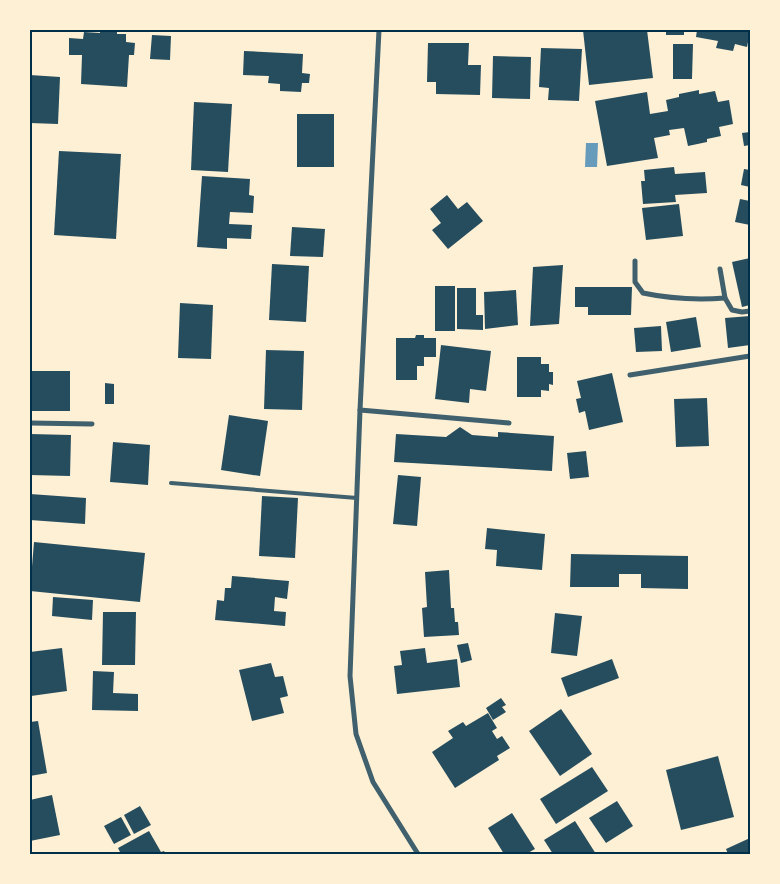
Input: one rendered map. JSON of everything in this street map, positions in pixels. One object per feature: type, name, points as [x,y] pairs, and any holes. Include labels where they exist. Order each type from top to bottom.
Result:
[{"type":"street","points":[[379,30],[360,410],[350,676],[356,734],[373,782],[418,854]]},
{"type":"street","points":[[635,261],[635,282],[644,293],[701,300],[725,298]]},
{"type":"street","points":[[720,269],[725,298],[732,310],[750,311]]},
{"type":"street","points":[[630,375],[750,356]]},
{"type":"street","points":[[360,410],[509,423]]},
{"type":"street","points":[[30,424],[92,424]]},
{"type":"lane","points":[[171,483],[357,498]]},
{"type":"water","points":[[586,143],[598,143],[597,167],[585,167]]},
{"type":"building","points":[[100,30],[117,30],[117,34],[126,34],[126,42],[135,43],[134,55],[129,55],[127,87],[81,84],[82,55],[69,55],[69,38],[83,39],[84,32],[100,33]]},
{"type":"building","points":[[583,30],[647,30],[653,78],[589,85]]},
{"type":"building","points":[[666,30],[684,30],[684,35],[666,35]]},
{"type":"building","points":[[697,30],[750,30],[750,32],[747,47],[735,44],[733,51],[716,48],[718,41],[696,37]]},
{"type":"building","points":[[152,35],[171,36],[170,60],[150,59]]},
{"type":"building","points":[[428,43],[469,43],[468,65],[481,65],[480,95],[436,94],[436,82],[427,82]]},
{"type":"building","points":[[673,44],[693,44],[692,79],[673,79]]},
{"type":"building","points":[[541,48],[582,49],[579,101],[548,100],[549,88],[539,87]]},
{"type":"building","points":[[244,51],[303,54],[302,73],[310,74],[309,83],[302,83],[301,92],[280,91],[280,84],[268,83],[269,76],[243,75]]},
{"type":"building","points":[[493,56],[531,57],[530,99],[492,98]]},
{"type":"building","points":[[30,75],[60,77],[58,124],[30,123]]},
{"type":"building","points":[[699,90],[699,94],[715,91],[718,102],[729,100],[733,124],[719,127],[721,136],[707,139],[707,142],[688,146],[684,128],[669,130],[670,135],[654,138],[658,158],[607,166],[595,101],[647,92],[650,114],[668,111],[666,100],[679,97],[679,94]]},
{"type":"building","points":[[194,102],[232,104],[228,172],[191,170]]},
{"type":"building","points":[[297,114],[334,114],[334,167],[297,167]]},
{"type":"building","points":[[750,132],[750,145],[744,146],[742,133]]},
{"type":"building","points":[[59,151],[121,154],[116,239],[54,235]]},
{"type":"building","points":[[674,167],[675,174],[705,172],[707,193],[675,195],[676,202],[643,204],[641,181],[645,181],[644,170]]},
{"type":"building","points":[[744,169],[750,170],[750,187],[741,185]]},
{"type":"building","points":[[202,176],[250,179],[249,195],[254,196],[253,213],[230,212],[229,224],[252,225],[251,239],[227,238],[227,249],[197,247]]},
{"type":"building","points":[[447,195],[458,209],[467,202],[483,221],[448,249],[432,230],[441,223],[430,209]]},
{"type":"building","points":[[740,199],[750,201],[750,225],[735,222]]},
{"type":"building","points":[[679,204],[683,236],[646,240],[642,208]]},
{"type":"building","points":[[292,227],[325,229],[323,257],[290,256]]},
{"type":"building","points":[[750,258],[750,305],[742,307],[732,262]]},
{"type":"building","points":[[272,264],[309,266],[306,322],[269,320]]},
{"type":"building","points":[[563,265],[559,324],[530,326],[533,267]]},
{"type":"building","points":[[435,286],[455,286],[455,331],[435,331]]},
{"type":"building","points":[[575,287],[632,287],[631,315],[588,315],[588,307],[575,307]]},
{"type":"building","points":[[457,288],[476,288],[476,315],[483,315],[483,330],[457,329]]},
{"type":"building","points":[[516,290],[518,325],[485,329],[484,292]]},
{"type":"building","points":[[180,303],[213,305],[211,359],[178,358]]},
{"type":"building","points":[[750,316],[750,345],[728,348],[725,318]]},
{"type":"building","points":[[696,317],[701,347],[671,352],[666,322]]},
{"type":"building","points":[[661,326],[662,351],[636,352],[634,328]]},
{"type":"building","points":[[416,335],[424,335],[424,338],[436,338],[436,357],[424,357],[424,366],[417,366],[417,380],[396,380],[396,338],[415,338]]},
{"type":"building","points":[[441,345],[491,351],[486,391],[470,389],[469,403],[435,399]]},
{"type":"building","points":[[266,350],[304,351],[302,410],[264,409]]},
{"type":"building","points":[[517,357],[541,357],[541,364],[549,364],[549,372],[553,372],[553,385],[549,384],[549,391],[541,390],[541,397],[517,397]]},
{"type":"building","points":[[30,371],[70,371],[70,411],[30,411]]},
{"type":"building","points":[[612,373],[623,422],[589,430],[585,411],[579,413],[576,399],[581,398],[577,381]]},
{"type":"building","points":[[105,383],[114,384],[114,404],[105,404]]},
{"type":"building","points":[[707,398],[709,446],[676,447],[674,399]]},
{"type":"building","points":[[229,415],[268,421],[260,476],[221,470]]},
{"type":"building","points":[[460,427],[472,435],[498,437],[498,432],[554,436],[552,471],[394,462],[396,434],[446,437]]},
{"type":"building","points":[[30,434],[71,435],[70,476],[30,475]]},
{"type":"building","points":[[113,442],[150,445],[148,485],[110,482]]},
{"type":"building","points":[[586,451],[589,477],[570,479],[567,453]]},
{"type":"building","points":[[398,475],[421,477],[417,526],[393,524]]},
{"type":"building","points":[[30,494],[86,498],[85,524],[30,520]]},
{"type":"building","points":[[262,496],[298,498],[295,558],[259,556]]},
{"type":"building","points":[[487,528],[545,534],[542,570],[496,566],[497,550],[485,549]]},
{"type":"building","points":[[34,542],[145,553],[140,602],[30,591]]},
{"type":"building","points":[[571,554],[688,556],[688,589],[641,588],[641,574],[619,574],[619,587],[570,587]]},
{"type":"building","points":[[449,570],[451,608],[454,608],[455,622],[458,622],[459,635],[424,637],[422,608],[427,607],[425,572]]},
{"type":"building","points":[[232,576],[289,581],[287,599],[275,597],[274,611],[286,612],[285,626],[215,620],[217,600],[224,601],[225,588],[231,588]]},
{"type":"building","points":[[53,597],[93,600],[92,620],[52,616]]},
{"type":"building","points":[[103,612],[136,612],[135,665],[102,665]]},
{"type":"building","points":[[555,613],[582,616],[577,656],[551,653]]},
{"type":"building","points":[[468,643],[472,660],[461,663],[457,645]]},
{"type":"building","points":[[62,648],[67,691],[31,696],[30,652]]},
{"type":"building","points":[[425,648],[427,663],[457,659],[460,687],[397,694],[394,666],[402,665],[400,651]]},
{"type":"building","points":[[612,659],[619,678],[568,697],[561,678]]},
{"type":"building","points":[[271,663],[275,677],[283,676],[288,696],[280,698],[284,713],[252,721],[239,670]]},
{"type":"building","points":[[93,671],[114,672],[113,693],[138,694],[138,711],[92,710]]},
{"type":"building","points":[[501,698],[506,705],[502,707],[506,712],[493,720],[486,708]]},
{"type":"building","points":[[561,709],[592,754],[560,776],[529,731]]},
{"type":"building","points":[[488,713],[497,728],[492,731],[497,739],[502,736],[510,748],[497,756],[499,760],[455,788],[432,752],[453,738],[448,731],[463,722],[466,726]]},
{"type":"building","points":[[38,721],[47,773],[30,776],[30,722]]},
{"type":"building","points":[[718,756],[734,817],[681,830],[666,770]]},
{"type":"building","points":[[592,767],[608,791],[556,824],[540,799]]},
{"type":"building","points":[[52,795],[60,835],[30,841],[30,800]]},
{"type":"building","points":[[617,801],[633,826],[606,843],[589,818]]},
{"type":"building","points":[[140,806],[151,825],[134,834],[124,815]]},
{"type":"building","points":[[512,813],[535,849],[526,854],[504,854],[488,828]]},
{"type":"building","points":[[121,817],[131,835],[114,844],[104,826]]},
{"type":"building","points":[[575,821],[596,854],[553,854],[544,840]]},
{"type":"building","points":[[149,831],[161,852],[164,851],[166,854],[121,854],[118,848]]},
{"type":"building","points":[[750,838],[750,854],[728,854],[726,849]]}]
